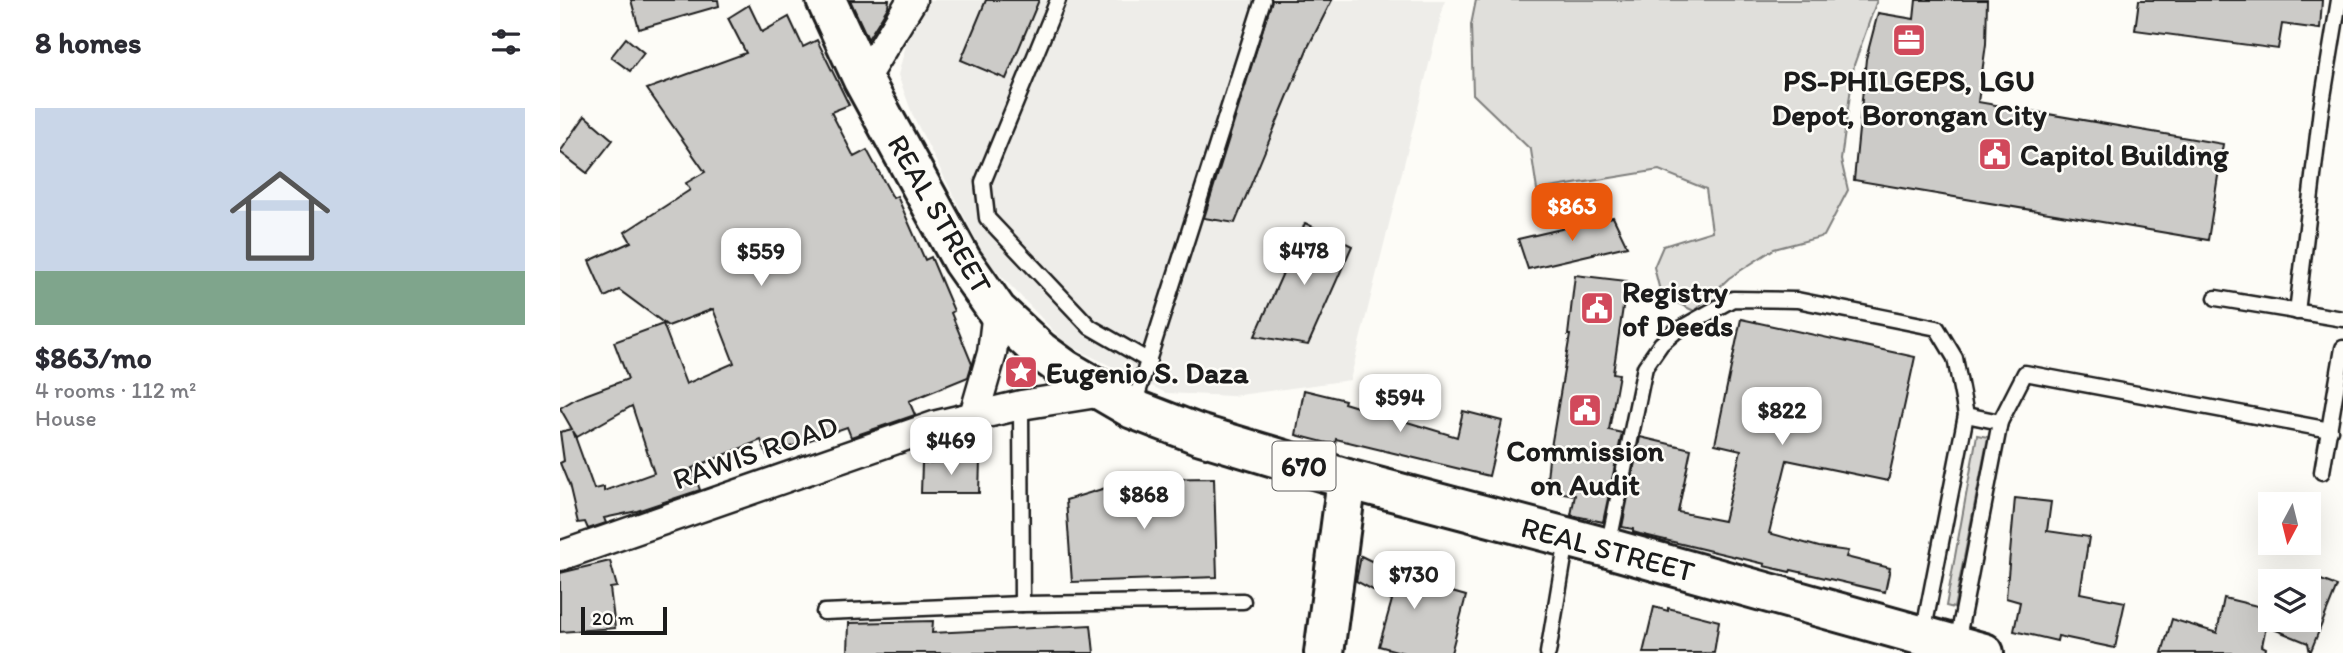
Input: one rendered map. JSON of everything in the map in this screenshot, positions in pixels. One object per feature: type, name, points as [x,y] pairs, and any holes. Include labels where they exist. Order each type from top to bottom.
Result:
[{"type":"main road","name":"REAL STREET","points":[[825,0],[863,80],[961,261],[997,310],[1040,351],[1118,401],[1186,430],[1347,480],[1608,548],[1954,645]]},
{"type":"main road","points":[[1324,653],[1347,480]]},
{"type":"street","points":[[863,80],[912,0]]},
{"type":"street","points":[[974,415],[992,353],[997,310]]},
{"type":"street","name":"RAWIS ROAD","points":[[560,556],[894,439],[974,415],[1021,405],[1118,401]]},
{"type":"lane","points":[[1058,0],[983,182],[987,218],[1090,327],[1149,361]]},
{"type":"lane","points":[[1118,401],[1149,361],[1263,0]]},
{"type":"lane","points":[[2297,312],[2321,109],[2339,0]]},
{"type":"lane","points":[[2216,298],[2343,319]]},
{"type":"lane","points":[[1608,548],[1645,367],[1661,344],[1676,331],[1733,299],[1797,300],[1937,328],[1955,358],[1966,415],[1954,645]]},
{"type":"lane","points":[[2322,472],[2343,348]]},
{"type":"lane","points":[[1954,645],[2000,422],[2025,373],[2330,430]]},
{"type":"lane","points":[[1021,405],[1022,604]]},
{"type":"lane","points":[[1966,415],[2000,422]]},
{"type":"lane","points":[[1548,653],[1567,537]]},
{"type":"lane","points":[[824,612],[1022,604],[1243,601]]},
{"type":"shaded area","points":[[929,0],[1445,0],[1350,380],[1232,396],[1166,393],[1066,344],[987,261],[913,116],[898,75],[908,37]]},
{"type":"shaded area","points":[[1476,0],[1877,0],[1854,65],[1841,160],[1848,190],[1824,236],[1774,249],[1729,278],[1694,311],[1661,295],[1654,267],[1663,246],[1712,231],[1706,189],[1659,170],[1537,190],[1531,150],[1473,94],[1471,25]]},
{"type":"shaded area","points":[[1977,435],[1988,437],[1954,608],[1946,606]]},
{"type":"building","points":[[631,0],[718,0],[719,6],[639,29]]},
{"type":"building","points":[[850,0],[889,0],[888,7],[868,39]]},
{"type":"building","points":[[986,0],[1039,0],[1006,79],[961,60]]},
{"type":"building","points":[[1272,0],[1332,0],[1308,47],[1235,223],[1204,218]]},
{"type":"building","points":[[1916,0],[1987,0],[1986,44],[1978,102],[2223,144],[2208,240],[1854,180],[1866,59],[1878,13],[1914,19]]},
{"type":"building","points":[[2139,0],[2322,0],[2320,29],[2282,24],[2278,49],[2135,30]]},
{"type":"building","points":[[749,5],[762,32],[789,17],[803,47],[817,40],[849,105],[831,112],[854,157],[867,150],[893,198],[897,196],[925,260],[931,257],[954,311],[951,313],[972,364],[968,377],[909,401],[915,415],[851,437],[847,427],[767,455],[761,440],[692,468],[700,490],[637,511],[604,518],[606,523],[588,529],[585,522],[578,523],[569,485],[560,463],[564,461],[560,432],[572,429],[560,408],[577,398],[628,379],[614,342],[663,324],[686,384],[734,363],[713,309],[668,326],[619,290],[605,297],[589,261],[631,242],[625,232],[690,190],[686,183],[705,172],[647,89],[746,53],[728,18]],"holes":[[[632,406],[654,473],[604,491],[604,487],[594,489],[573,431],[577,437]]]},
{"type":"building","points":[[626,38],[644,53],[630,71],[611,57]]},
{"type":"building","points":[[585,116],[613,140],[587,173],[560,152]]},
{"type":"building","points":[[1613,217],[1627,246],[1528,269],[1518,239]]},
{"type":"building","points":[[1305,223],[1352,246],[1308,345],[1255,336]]},
{"type":"building","points":[[1575,275],[1627,281],[1613,373],[1619,374],[1609,430],[1622,433],[1603,522],[1571,515],[1575,495],[1546,490],[1570,335]]},
{"type":"building","points":[[1741,319],[1915,357],[1888,481],[1787,460],[1769,533],[1819,547],[1848,551],[1846,557],[1890,568],[1885,592],[1764,566],[1765,564],[1640,534],[1633,532],[1633,529],[1622,527],[1640,437],[1691,449],[1678,512],[1724,521],[1741,450],[1715,444]]},
{"type":"building","points":[[1304,390],[1345,400],[1344,403],[1457,437],[1463,411],[1502,421],[1489,476],[1336,439],[1335,445],[1296,435]]},
{"type":"building","points":[[980,460],[979,493],[921,493],[922,463]]},
{"type":"building","points":[[1214,478],[1217,577],[1072,582],[1066,500],[1135,479]]},
{"type":"building","points":[[2015,498],[2051,502],[2047,531],[2089,537],[2080,593],[2125,602],[2115,648],[2058,636],[2057,641],[2014,631],[2020,602],[2006,598]]},
{"type":"building","points":[[1361,556],[1413,581],[1466,596],[1451,653],[1404,653],[1379,646],[1392,600],[1356,581]]},
{"type":"building","points":[[610,561],[617,587],[610,588],[615,628],[560,632],[560,573]]},
{"type":"building","points":[[2321,580],[2337,586],[2321,626]]},
{"type":"building","points":[[2224,598],[2258,606],[2258,632],[2265,632],[2262,646],[2266,648],[2265,653],[2162,653],[2172,619],[2217,633]]},
{"type":"building","points":[[1654,607],[1719,621],[1714,653],[1643,653]]},
{"type":"building","points":[[933,621],[932,633],[1091,625],[1094,653],[848,653],[849,623]]},
{"type":"building","points":[[2281,632],[2318,632],[2310,653],[2308,643]]},
{"type":"place","name":"PS-PHILGEPS, LGU Depot, Borongan City","points":[[1909,40]]},
{"type":"place","name":"Capitol Building","points":[[1995,154]]},
{"type":"place","name":"Registry of Deeds","points":[[1597,308]]},
{"type":"place","name":"Eugenio S. Daza","points":[[1021,372]]},
{"type":"place","name":"Commission on Audit","points":[[1585,410]]}]
